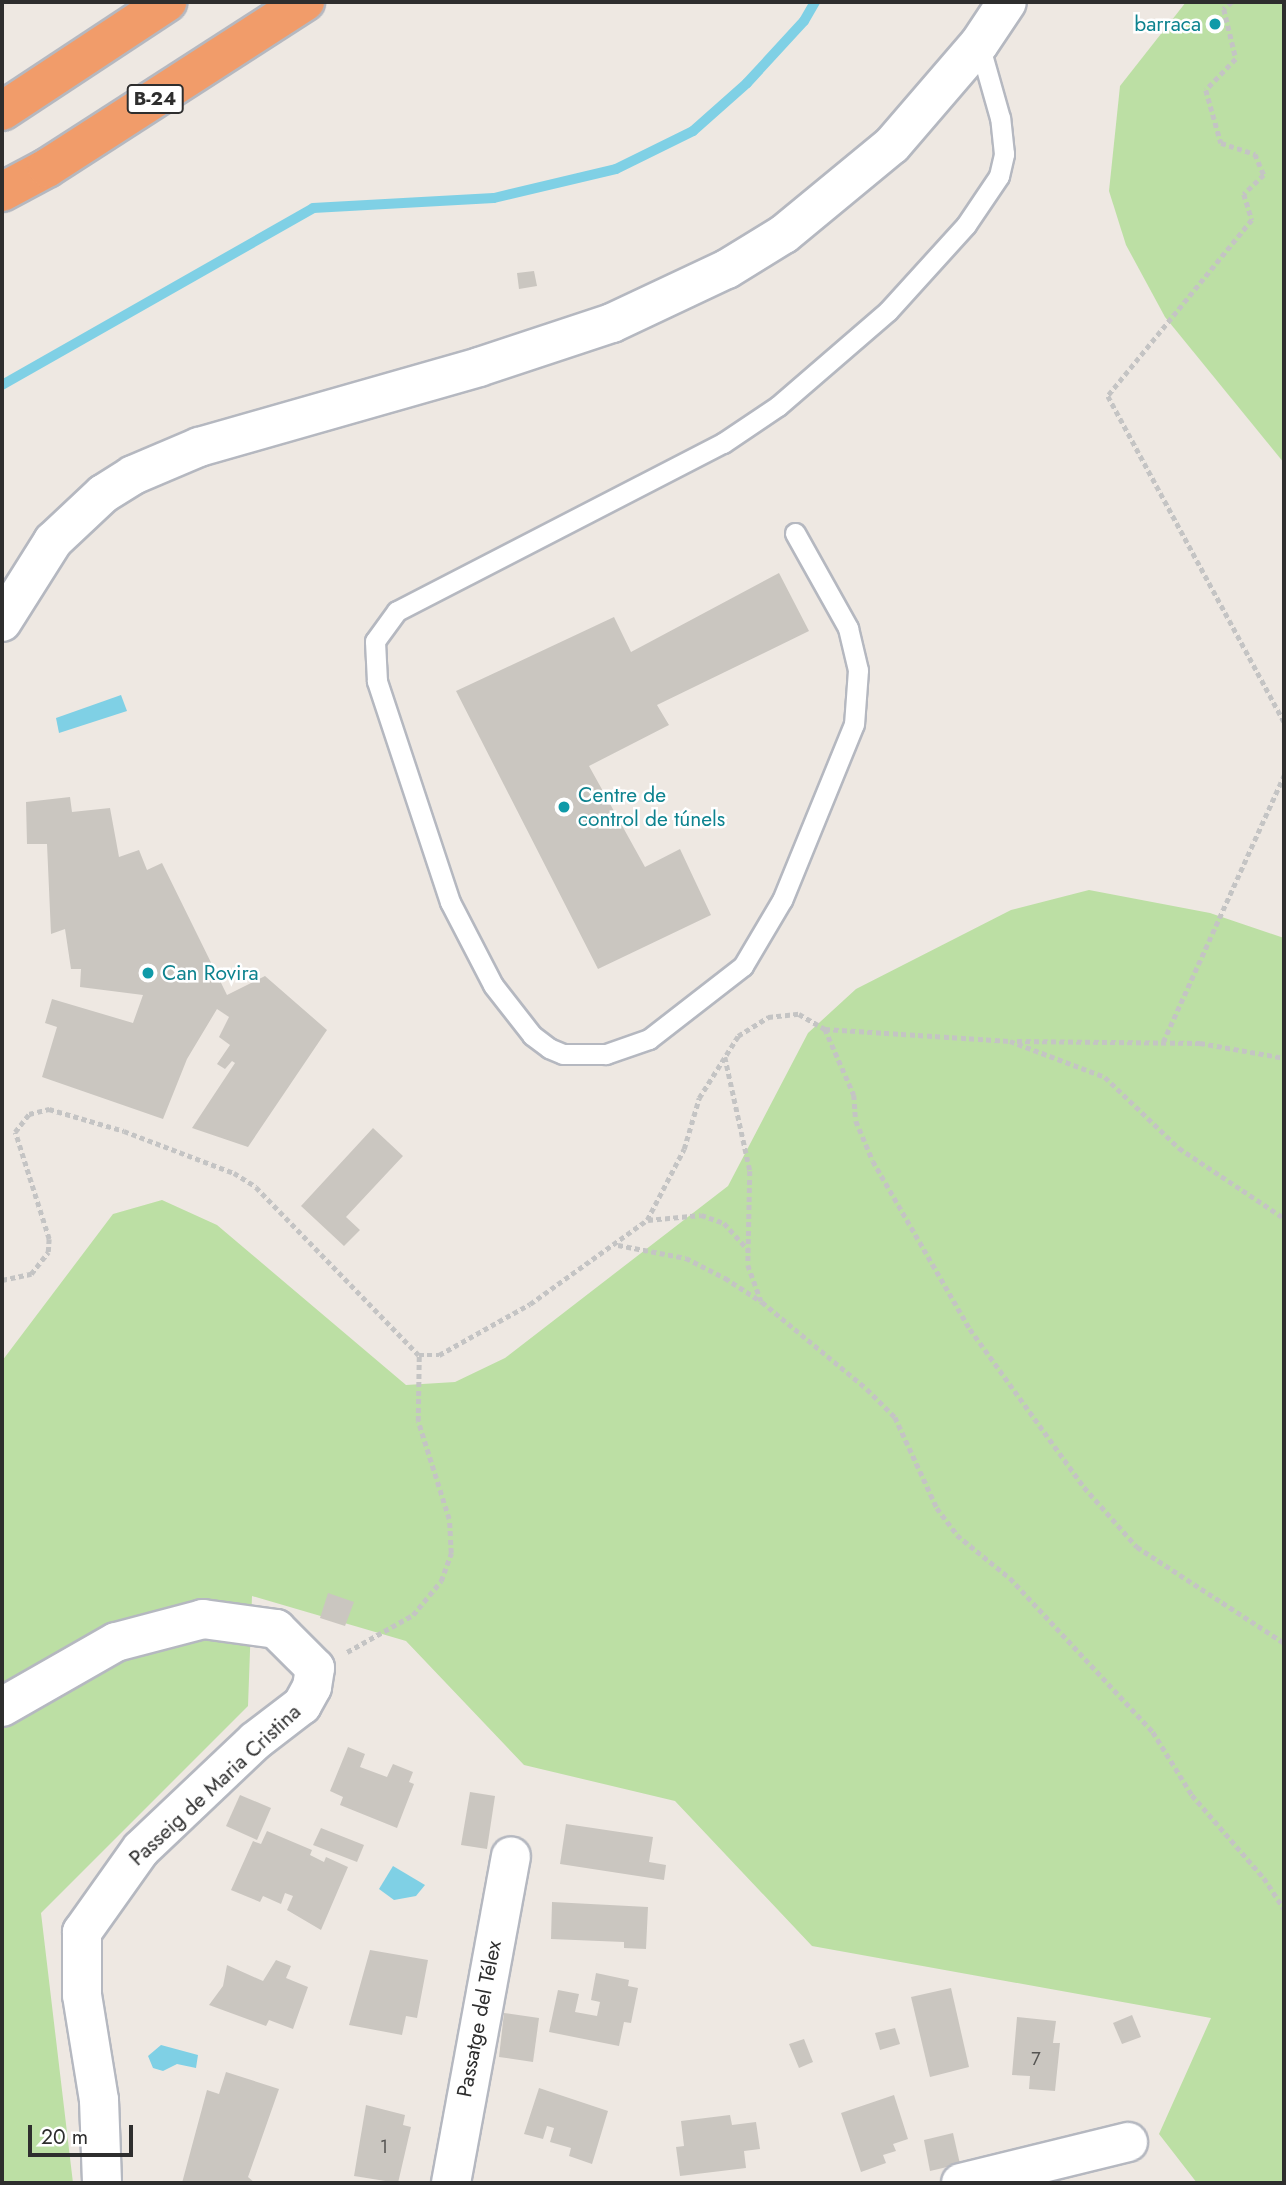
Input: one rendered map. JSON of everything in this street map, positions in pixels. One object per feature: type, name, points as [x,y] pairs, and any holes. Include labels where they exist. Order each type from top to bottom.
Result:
[{"type":"highway","points":[[2,111],[167,2]]},
{"type":"highway","name":"B-24","points":[[2,192],[47,169],[305,2]]},
{"type":"street","points":[[2,622],[53,541],[103,494],[133,475],[199,447],[480,367],[612,323],[727,269],[784,234],[844,188],[892,145],[979,44],[1006,2]]},
{"type":"street","points":[[2,1707],[116,1643],[203,1619],[276,1629],[315,1668]]},
{"type":"street","name":"Passeig de Maria Cristina","points":[[102,2183],[99,2100],[82,1996],[82,1932],[141,1849],[256,1741],[302,1706],[312,1687],[315,1668]]},
{"type":"street","name":"Passatge del Télex","points":[[451,2183],[511,1856]]},
{"type":"street","points":[[961,2183],[1128,2142]]},
{"type":"lane","points":[[795,533],[848,628],[858,670],[854,724],[782,900],[743,966],[649,1039],[606,1054],[563,1054],[549,1048],[525,1027],[493,985],[450,902],[377,681],[375,641],[397,611],[723,443],[778,406],[888,311],[965,225],[999,176],[1004,154],[1000,118],[979,44]]},
{"type":"path","points":[[1232,2],[1224,9],[1236,58],[1206,90],[1222,144],[1255,154],[1264,175],[1244,194],[1252,220],[1108,396],[1284,721]]},
{"type":"path","points":[[1163,1042],[1284,775]]},
{"type":"path","points":[[419,1355],[439,1355],[460,1346],[617,1244],[647,1220],[679,1160],[699,1098],[738,1036],[768,1017],[799,1014],[825,1029],[1010,1041],[1200,1042],[1284,1059]]},
{"type":"path","points":[[825,1029],[854,1095],[856,1121],[873,1161],[970,1329],[1084,1488],[1137,1547],[1284,1643]]},
{"type":"path","points":[[1010,1041],[1105,1077],[1178,1148],[1284,1218]]},
{"type":"path","points":[[725,1057],[750,1171],[748,1265],[761,1302]]},
{"type":"path","points":[[2,1280],[31,1274],[48,1252],[49,1239],[15,1132],[29,1114],[49,1109],[124,1131],[234,1173],[256,1187],[419,1355],[418,1421],[449,1519],[452,1553],[441,1581],[413,1615],[315,1668]]},
{"type":"path","points":[[647,1220],[701,1215],[723,1223],[749,1250]]},
{"type":"path","points":[[617,1244],[686,1258],[761,1302],[895,1417],[937,1508],[957,1535],[1010,1578],[1153,1732],[1178,1766],[1192,1795],[1264,1878],[1284,1909]]},
{"type":"green space","points":[[1186,2],[1284,2],[1284,463],[1165,317],[1126,245],[1109,191],[1120,86]]},
{"type":"green space","points":[[1089,890],[1210,913],[1284,938],[1284,2183],[1197,2183],[1159,2134],[1211,2018],[812,1946],[675,1801],[524,1765],[406,1641],[252,1596],[248,1706],[41,1913],[73,2183],[2,2183],[2,1361],[113,1214],[162,1200],[217,1225],[406,1385],[455,1382],[505,1358],[728,1186],[808,1033],[856,989],[1011,910]]},
{"type":"water","points":[[121,695],[127,711],[59,733],[56,718]]},
{"type":"water","points":[[393,1866],[425,1885],[416,1896],[394,1900],[379,1889]]},
{"type":"water","points":[[161,2045],[198,2055],[196,2068],[177,2064],[163,2071],[153,2068],[148,2056]]},
{"type":"building","points":[[534,271],[537,286],[519,289],[517,273]]},
{"type":"building","name":"Centre de control de túnels","points":[[779,573],[809,631],[657,705],[669,725],[589,766],[645,867],[680,849],[711,915],[598,969],[456,691],[614,617],[631,652]]},
{"type":"building","name":"Can Rovira","points":[[70,797],[72,812],[110,808],[119,857],[139,850],[147,870],[162,863],[227,995],[265,976],[327,1030],[248,1147],[192,1128],[235,1063],[232,1061],[225,1069],[217,1064],[230,1045],[219,1037],[229,1017],[217,1009],[187,1059],[163,1119],[42,1077],[57,1027],[45,1023],[52,999],[133,1023],[143,995],[80,987],[81,969],[71,969],[65,929],[51,934],[47,844],[27,844],[26,802]]},
{"type":"building","points":[[373,1128],[403,1156],[346,1217],[360,1230],[344,1246],[301,1206]]},
{"type":"building","points":[[328,1593],[354,1602],[345,1626],[320,1618]]},
{"type":"building","points":[[348,1747],[365,1754],[360,1767],[387,1777],[393,1764],[413,1772],[409,1782],[414,1784],[397,1828],[340,1805],[343,1797],[330,1791]]},
{"type":"building","points":[[470,1792],[495,1796],[487,1849],[461,1845]]},
{"type":"building","points":[[240,1795],[271,1808],[257,1840],[226,1826]]},
{"type":"building","points":[[566,1824],[653,1837],[649,1862],[666,1865],[664,1880],[560,1864]]},
{"type":"building","points":[[321,1828],[364,1845],[357,1862],[313,1845]]},
{"type":"building","points":[[267,1831],[312,1850],[310,1855],[324,1862],[326,1857],[348,1867],[321,1930],[287,1910],[293,1896],[285,1893],[281,1904],[263,1896],[260,1902],[231,1890],[253,1841],[261,1844]]},
{"type":"building","points":[[552,1902],[648,1907],[646,1949],[624,1948],[624,1942],[551,1939]]},
{"type":"building","points":[[370,1950],[428,1960],[417,2018],[406,2016],[402,2035],[349,2025]]},
{"type":"building","points":[[276,1960],[291,1966],[286,1978],[308,1987],[293,2029],[269,2020],[266,2026],[209,2005],[223,1986],[227,1965],[263,1981]]},
{"type":"building","points":[[596,1973],[629,1980],[628,1986],[638,1988],[631,2023],[624,2022],[619,2046],[549,2032],[558,1990],[579,1994],[575,2012],[597,2016],[600,2002],[591,2000]]},
{"type":"building","points":[[951,1988],[969,2067],[930,2077],[911,1997]]},
{"type":"building","points":[[504,2013],[539,2018],[533,2062],[499,2057]]},
{"type":"building","points":[[1132,2015],[1141,2037],[1122,2044],[1113,2023]]},
{"type":"building","points":[[1017,2017],[1056,2021],[1053,2043],[1060,2043],[1055,2091],[1029,2089],[1030,2076],[1012,2075]]},
{"type":"building","points":[[895,2028],[900,2044],[880,2050],[875,2033]]},
{"type":"building","points":[[804,2039],[813,2062],[799,2068],[789,2044]]},
{"type":"building","points":[[226,2072],[279,2089],[248,2177],[255,2183],[182,2183],[207,2090],[219,2094]]},
{"type":"building","points":[[539,2088],[608,2111],[592,2164],[569,2156],[571,2148],[550,2142],[554,2128],[547,2126],[543,2139],[524,2134]]},
{"type":"building","points":[[894,2095],[908,2139],[893,2144],[896,2151],[883,2155],[886,2163],[861,2172],[841,2113]]},
{"type":"building","points":[[366,2105],[405,2115],[403,2125],[411,2127],[398,2183],[354,2176]]},
{"type":"building","points":[[730,2115],[732,2125],[756,2122],[760,2149],[744,2151],[746,2168],[680,2176],[676,2147],[684,2146],[681,2121]]},
{"type":"building","points":[[953,2133],[960,2164],[930,2171],[924,2140]]},
{"type":"waterway","points":[[2,385],[313,208],[494,198],[616,169],[693,131],[747,83],[804,21],[815,2]]},
{"type":"place","name":"barraca","points":[[1215,24]]},
{"type":"place","name":"Centre de control de túnels","points":[[564,807]]},
{"type":"place","name":"Can Rovira","points":[[148,973]]}]
